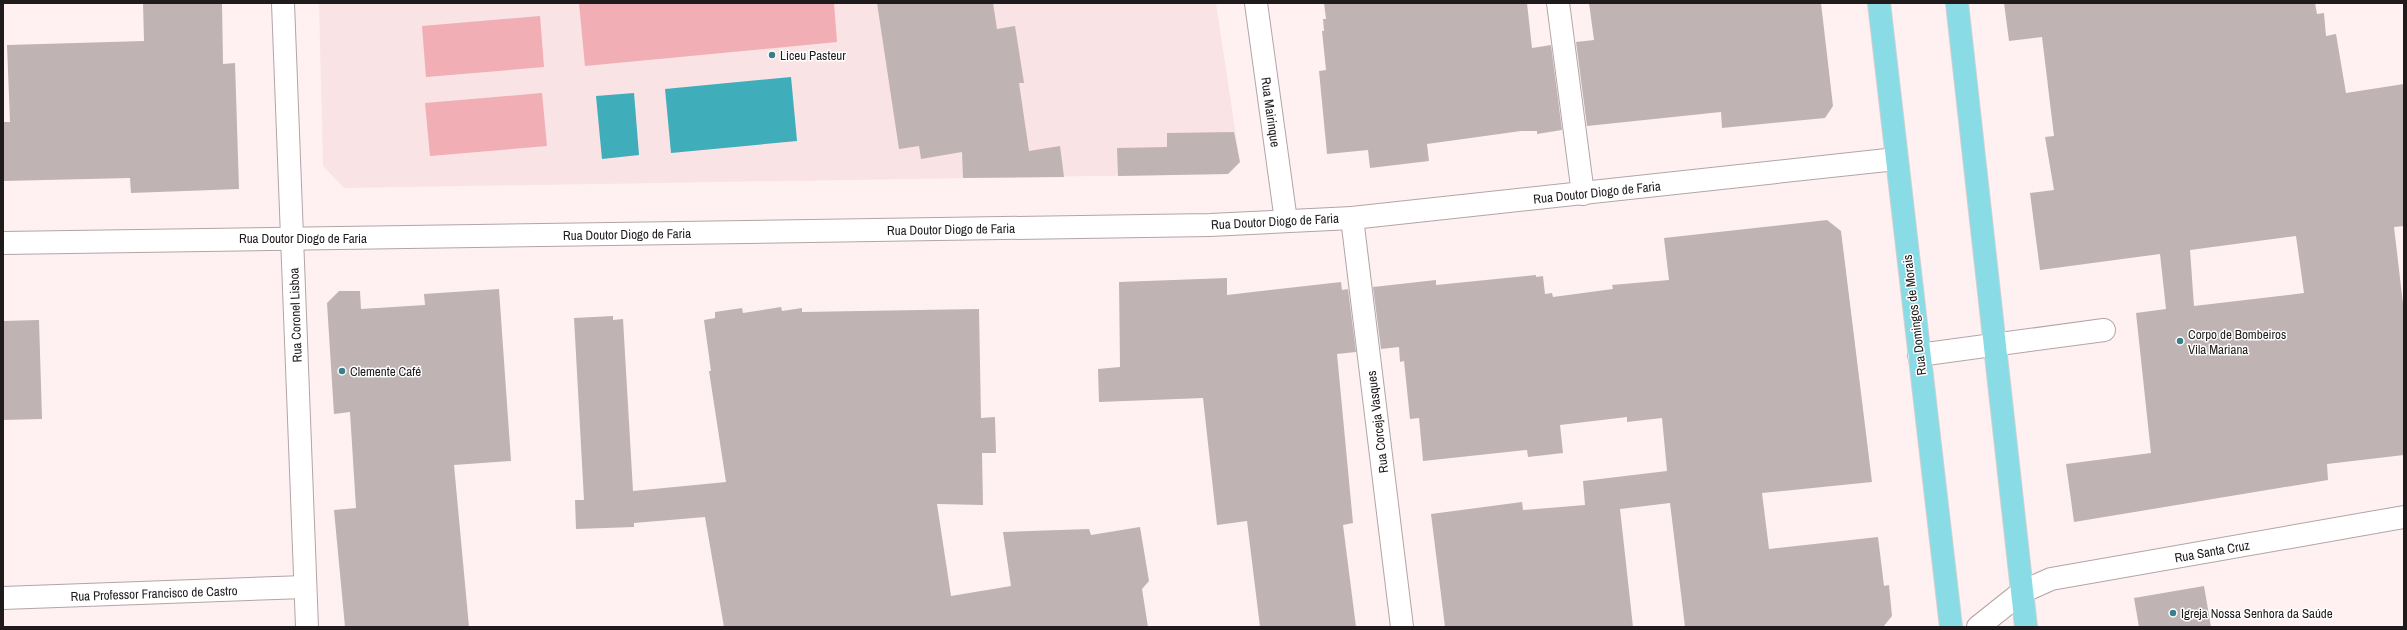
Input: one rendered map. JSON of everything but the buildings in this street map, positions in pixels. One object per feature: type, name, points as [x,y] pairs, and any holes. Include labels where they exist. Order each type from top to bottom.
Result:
[{"type":"main road","name":"Rua Domingos de Morais","points":[[1879,3],[1951,627]]},
{"type":"main road","points":[[1957,3],[2026,627]]},
{"type":"street","name":"Rua Coronel Lisboa","points":[[283,3],[307,627]]},
{"type":"street","name":"Rua Mairinque","points":[[1256,3],[1286,221]]},
{"type":"street","points":[[1558,3],[1582,194]]},
{"type":"street","name":"Rua Doutor Diogo de Faria","points":[[3,243],[1210,225],[1352,218],[1896,159]]},
{"type":"street","name":"Rua Corceja Vasques","points":[[1352,218],[1402,627]]},
{"type":"street","points":[[1919,355],[2104,330]]},
{"type":"street","name":"Rua Santa Cruz","points":[[1978,627],[2022,592],[2051,579],[2404,517]]},
{"type":"street","name":"Rua Professor Francisco de Castro","points":[[3,598],[305,587]]},
{"type":"shaded area","name":"Liceu Pasteur","points":[[319,3],[1216,3],[1240,162],[1228,174],[344,188],[323,166]]},
{"type":"shaded area","points":[[579,3],[834,3],[837,42],[585,66]]},
{"type":"shaded area","points":[[540,16],[544,67],[426,77],[422,26]]},
{"type":"shaded area","points":[[542,93],[547,146],[430,156],[425,103]]},
{"type":"water","points":[[791,77],[797,141],[671,153],[665,89]]},
{"type":"water","points":[[634,93],[639,155],[602,159],[596,96]]},
{"type":"place","name":"Liceu Pasteur","points":[[772,55]]},
{"type":"place","name":"Corpo de Bombeiros Vila Mariana","points":[[2180,341]]},
{"type":"place","name":"Clemente Café","points":[[342,371]]},
{"type":"place","name":"Igreja Nossa Senhora da Saúde","points":[[2173,613]]}]
